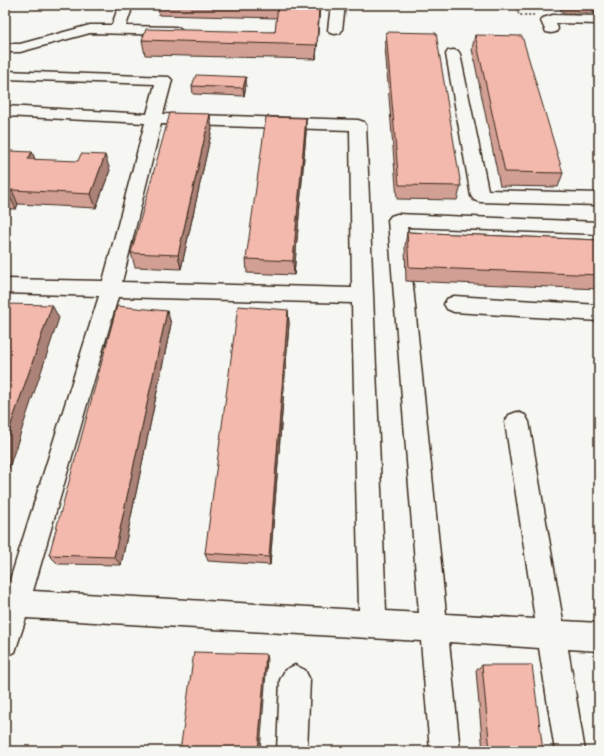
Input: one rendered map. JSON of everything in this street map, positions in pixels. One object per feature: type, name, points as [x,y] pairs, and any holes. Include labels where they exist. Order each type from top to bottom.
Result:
[{"type":"lane","points":[[118,29],[126,5]]},
{"type":"lane","points":[[335,30],[338,5]]},
{"type":"lane","points":[[552,29],[548,21],[553,19],[599,20]]},
{"type":"lane","points":[[5,48],[20,48],[90,29],[189,32]]},
{"type":"lane","points":[[5,642],[110,288],[164,80],[6,76],[20,48]]},
{"type":"lane","points":[[453,54],[480,196],[599,199]]},
{"type":"lane","points":[[52,91],[161,93]]},
{"type":"lane","points":[[5,111],[154,119],[358,125],[373,624]]},
{"type":"lane","points":[[446,751],[397,220],[599,228]]},
{"type":"lane","points":[[5,286],[362,296]]},
{"type":"lane","points":[[454,304],[599,313]]},
{"type":"lane","points":[[517,422],[570,751]]},
{"type":"lane","points":[[16,604],[599,637]]},
{"type":"lane","points":[[292,751],[296,680]]},
{"type":"path","points":[[515,5],[519,15],[534,15]]},
{"type":"building","points":[[278,5],[319,5],[317,45],[142,40],[146,29],[275,32]]},
{"type":"building","points":[[386,32],[436,33],[461,186],[399,185]]},
{"type":"building","points":[[475,35],[522,36],[563,173],[505,172]]},
{"type":"building","points":[[196,75],[246,77],[243,88],[192,86]]},
{"type":"building","points":[[170,113],[210,114],[178,255],[131,253]]},
{"type":"building","points":[[266,117],[306,118],[293,261],[246,259]]},
{"type":"building","points":[[11,151],[32,152],[28,159],[78,161],[81,154],[105,155],[91,194],[12,190],[9,195],[5,195],[5,163]]},
{"type":"building","points":[[407,232],[599,240],[599,275],[409,267]]},
{"type":"building","points":[[5,304],[52,305],[5,442]]},
{"type":"building","points":[[117,306],[167,311],[114,557],[49,555]]},
{"type":"building","points":[[238,306],[288,310],[269,557],[205,553]]},
{"type":"building","points":[[194,652],[266,654],[258,751],[180,751]]},
{"type":"building","points":[[482,665],[532,665],[543,751],[490,751]]}]
